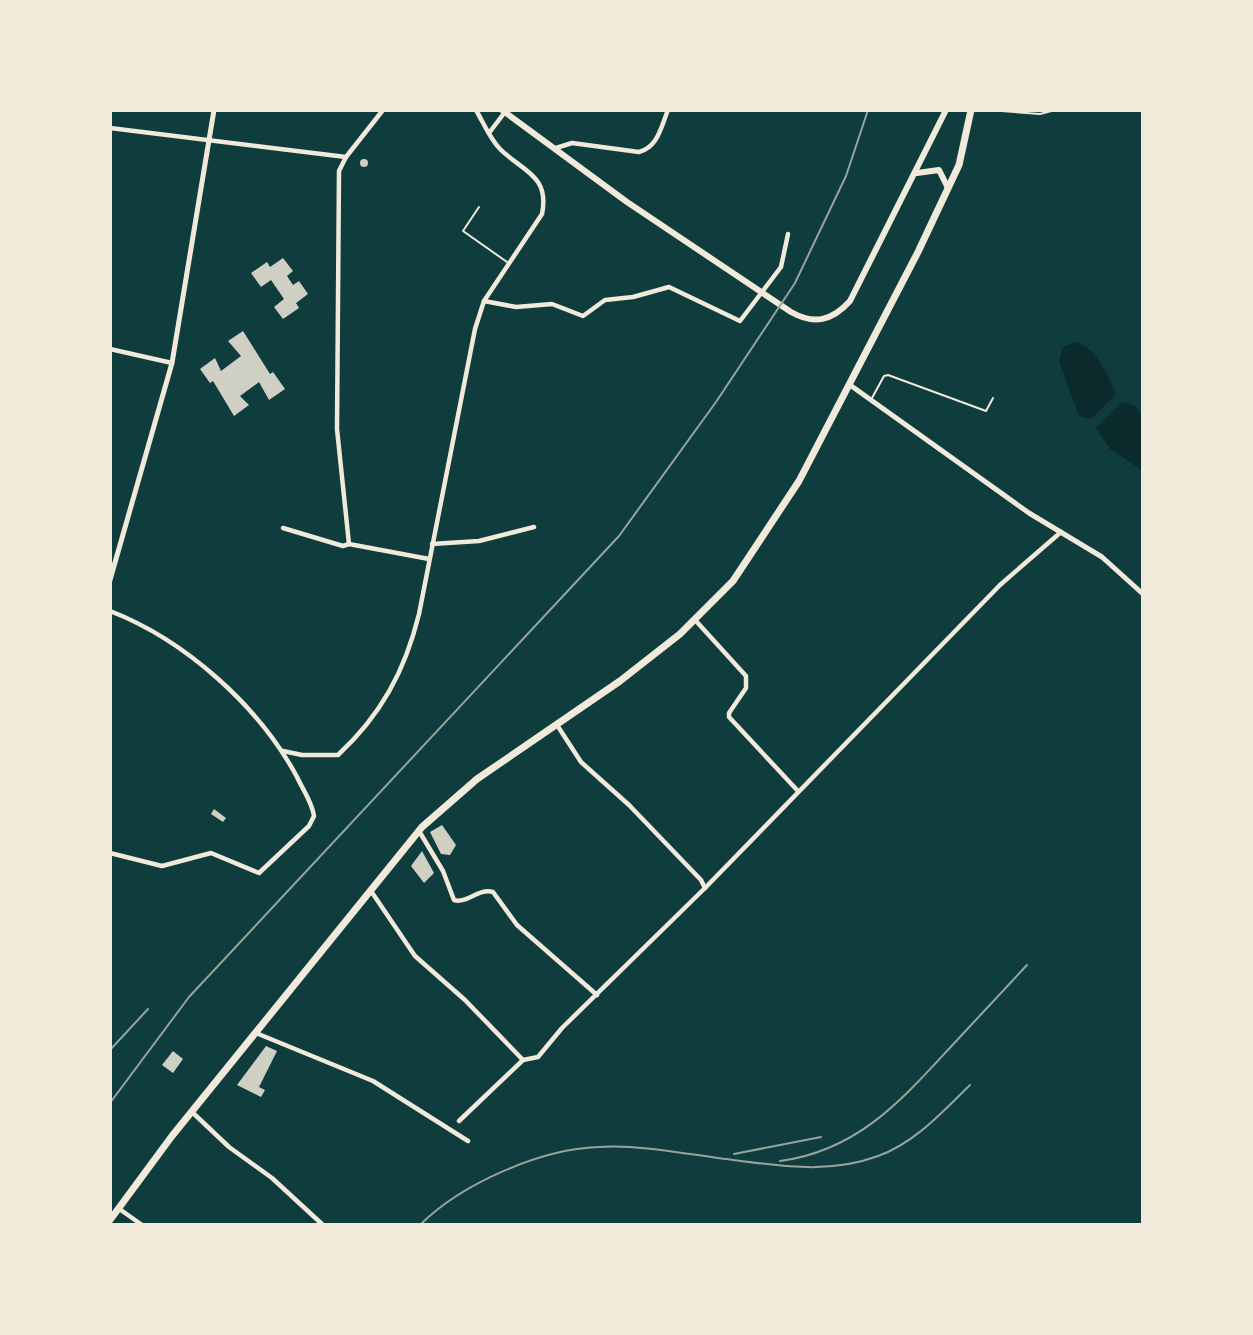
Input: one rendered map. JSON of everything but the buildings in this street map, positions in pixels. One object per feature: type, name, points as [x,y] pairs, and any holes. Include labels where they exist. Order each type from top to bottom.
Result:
[{"type":"main road","points":[[504,111],[627,202],[791,312],[810,321],[819,321],[842,310],[917,173],[947,110]]},
{"type":"main road","points":[[110,1220],[192,1112],[419,831],[464,789],[557,725],[696,621],[733,581],[779,513],[850,385],[949,189],[959,165],[971,110]]},
{"type":"main road","points":[[917,173],[939,170],[946,178],[949,189]]},
{"type":"street","points":[[110,580],[172,363],[214,110]]},
{"type":"street","points":[[349,544],[337,429],[339,171],[345,157],[383,110]]},
{"type":"street","points":[[283,751],[303,755],[338,755],[392,691],[408,652],[475,329],[484,301],[542,214],[545,200],[539,183],[529,170],[499,148],[476,110]]},
{"type":"street","points":[[556,148],[572,143],[639,152],[649,149],[655,143],[668,110]]},
{"type":"street","points":[[489,133],[504,111]]},
{"type":"street","points":[[110,128],[345,157]]},
{"type":"street","points":[[484,301],[516,307],[552,304],[583,316],[605,300],[633,297],[669,287],[740,321],[781,267],[788,234]]},
{"type":"street","points":[[110,349],[172,363]]},
{"type":"street","points":[[850,385],[1028,513],[1102,557],[1143,594]]},
{"type":"street","points":[[432,544],[479,541],[534,527]]},
{"type":"street","points":[[283,528],[343,546],[349,544],[429,559]]},
{"type":"street","points":[[459,1121],[523,1060],[538,1057],[562,1028],[705,888],[797,789],[1000,584],[1061,531]]},
{"type":"street","points":[[110,611],[160,637],[194,660],[239,701],[283,751],[313,809],[313,821],[259,873],[211,853],[162,866],[110,853]]},
{"type":"street","points":[[696,621],[746,676],[746,688],[731,708],[729,717],[797,789]]},
{"type":"street","points":[[557,725],[581,762],[629,804],[701,880],[705,888]]},
{"type":"street","points":[[419,831],[443,871],[454,900],[461,902],[483,891],[493,892],[517,925],[597,995]]},
{"type":"street","points":[[370,890],[412,952],[465,1000],[523,1060]]},
{"type":"street","points":[[256,1033],[373,1081],[468,1141]]},
{"type":"street","points":[[192,1112],[229,1147],[305,1206],[323,1225]]},
{"type":"street","points":[[117,1208],[142,1225]]},
{"type":"lane","points":[[988,110],[1040,114],[1055,110]]},
{"type":"lane","points":[[479,207],[463,231],[508,262]]},
{"type":"lane","points":[[872,399],[884,376],[888,375],[986,411],[993,398]]},
{"type":"water","points":[[1077,342],[1096,357],[1116,394],[1091,419],[1079,416],[1059,361],[1063,347]]},
{"type":"water","points":[[1122,402],[1134,405],[1143,416],[1143,471],[1110,449],[1096,428]]},
{"type":"railway","points":[[110,1103],[189,997],[619,536],[716,402],[795,283],[846,176],[868,110]]},
{"type":"railway","points":[[780,1161],[807,1156],[831,1147],[853,1136],[892,1107],[1027,965]]},
{"type":"railway","points":[[110,1050],[148,1009]]},
{"type":"railway","points":[[420,1225],[457,1196],[503,1171],[551,1154],[575,1149],[634,1147],[793,1167],[827,1167],[861,1161],[891,1150],[916,1135],[970,1085]]},
{"type":"railway","points":[[734,1154],[821,1137]]}]
